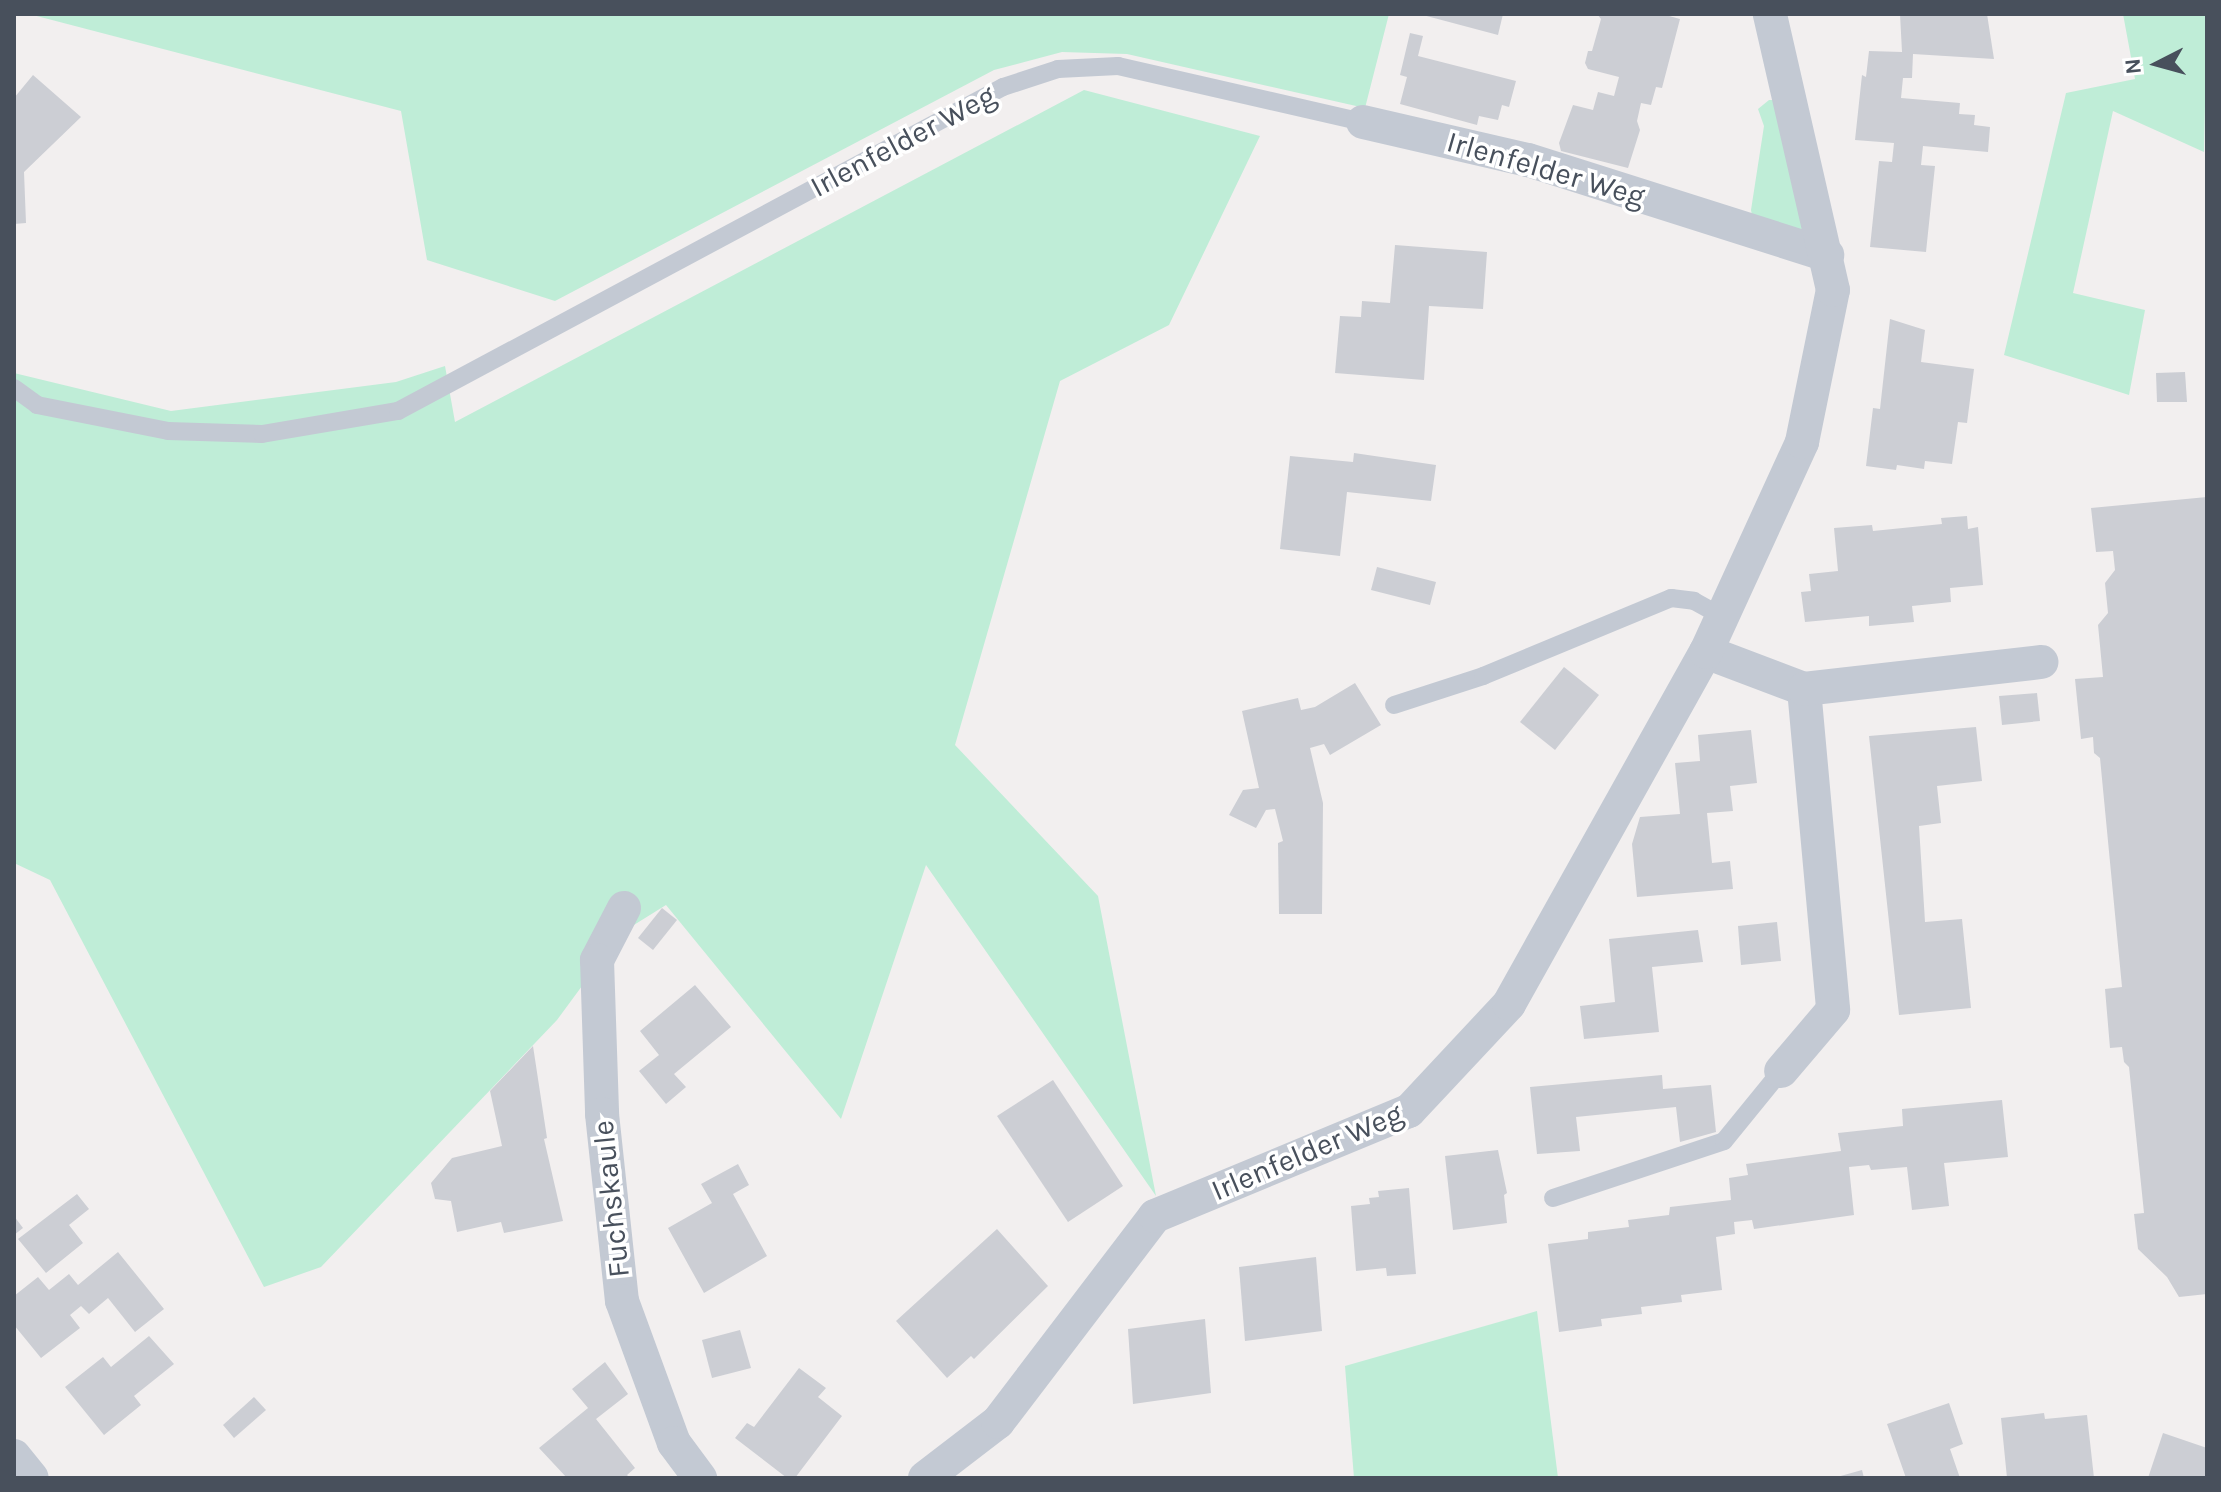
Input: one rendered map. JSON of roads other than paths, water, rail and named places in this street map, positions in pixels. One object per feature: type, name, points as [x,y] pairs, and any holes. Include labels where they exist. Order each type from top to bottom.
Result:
[{"type":"street","name":"Irlenfelder Weg","points":[[925,1478],[998,1422],[1155,1216],[1409,1111],[1509,1004],[1706,652],[1802,442],[1833,290],[1770,14]]},
{"type":"street","name":"Irlenfelder Weg","points":[[1363,122],[1528,160],[1827,255]]},
{"type":"street","points":[[1706,652],[1804,689],[2041,662]]},
{"type":"street","points":[[1781,1071],[1833,1010],[1804,689]]},
{"type":"street","name":"Fuchskaule","points":[[624,908],[597,960],[602,1114],[622,1301],[674,1443],[700,1478]]},
{"type":"street","points":[[14,1456],[32,1478]]},
{"type":"lane","name":"Irlenfelder Weg","points":[[14,388],[37,405],[168,431],[262,434],[398,411],[1003,87],[1058,69],[1118,66],[1363,122]]},
{"type":"lane","points":[[1394,705],[1483,676],[1671,598],[1694,601],[1723,617]]},
{"type":"lane","points":[[1553,1198],[1724,1141],[1781,1071]]}]
